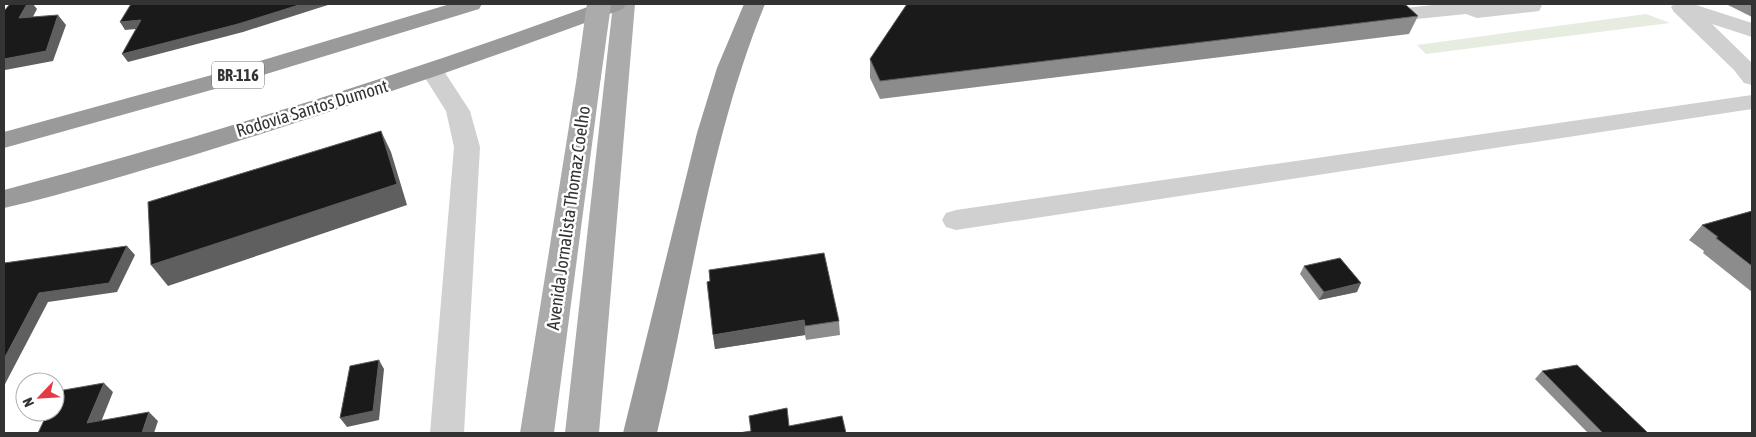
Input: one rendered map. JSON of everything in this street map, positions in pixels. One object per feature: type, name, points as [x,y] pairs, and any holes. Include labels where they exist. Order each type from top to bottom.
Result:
[{"type":"highway","name":"BR-116","points":[[4,140],[176,94],[364,39],[471,4]]},
{"type":"highway","name":"Rodovia Santos Dumont","points":[[4,199],[76,180],[292,115],[490,51],[615,4]]},
{"type":"highway","points":[[640,433],[660,355],[702,153],[735,45],[754,4]]},
{"type":"main road","name":"Avenida Jornalista Thomaz Coelho","points":[[582,433],[602,76],[599,4]]},
{"type":"main road","name":"Avenida Jornalista Thomaz Coelho","points":[[537,433],[602,76],[624,4]]},
{"type":"street","points":[[1397,15],[1470,5],[1477,12],[1531,6],[1527,4]]},
{"type":"street","points":[[1677,5],[1752,30]]},
{"type":"street","points":[[956,220],[1751,95],[1742,65],[1677,5]]},
{"type":"street","points":[[432,70],[458,111],[467,147],[447,433]]},
{"type":"shaded area","points":[[1646,14],[1670,23],[1426,54],[1417,45]]},
{"type":"building","points":[[10,4],[27,4],[19,18],[58,15],[46,51],[4,59],[4,11]]},
{"type":"building","points":[[131,4],[302,4],[238,24],[122,54],[141,20],[120,22]]},
{"type":"building","points":[[907,4],[1399,4],[1406,5],[1418,16],[880,81],[870,59]]},
{"type":"building","points":[[381,131],[397,184],[151,265],[148,202]]},
{"type":"building","points":[[1752,211],[1752,266],[1702,225]]},
{"type":"building","points":[[127,246],[109,283],[39,293],[4,359],[4,263]]},
{"type":"building","points":[[824,253],[839,321],[805,326],[804,320],[713,335],[707,282],[710,281],[709,270]]},
{"type":"building","points":[[1340,258],[1361,283],[1324,292],[1304,266]]},
{"type":"building","points":[[379,360],[373,411],[340,418],[350,366]]},
{"type":"building","points":[[1577,365],[1648,433],[1603,433],[1542,371]]},
{"type":"building","points":[[104,383],[87,423],[149,412],[142,433],[38,433],[43,422],[65,422],[65,390]]},
{"type":"building","points":[[787,408],[789,426],[842,416],[846,433],[739,433],[751,431],[749,416]]}]
